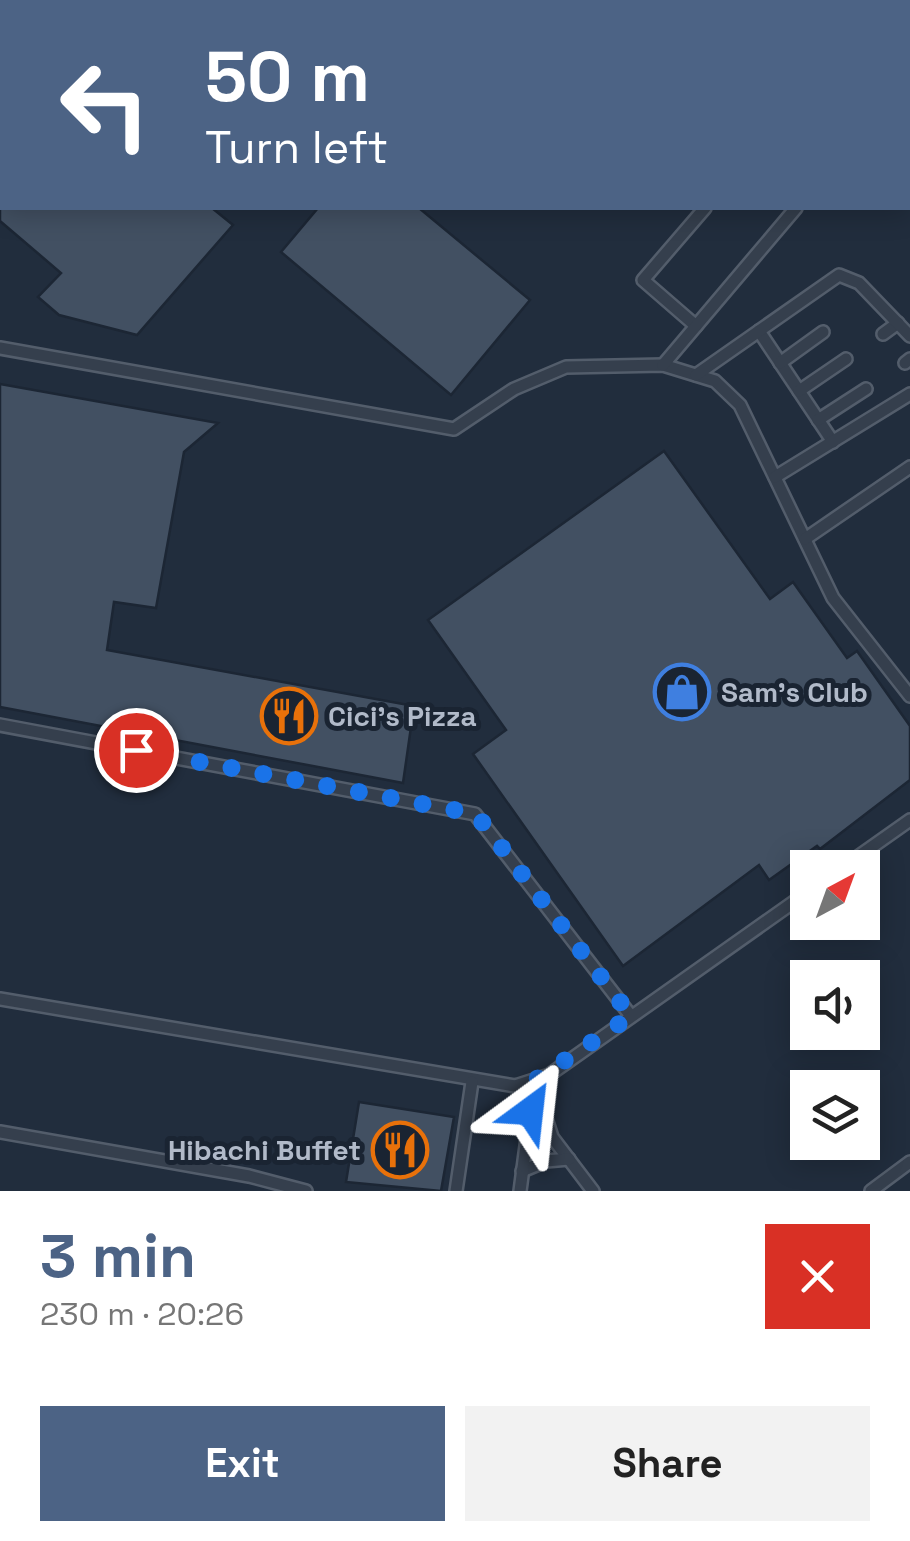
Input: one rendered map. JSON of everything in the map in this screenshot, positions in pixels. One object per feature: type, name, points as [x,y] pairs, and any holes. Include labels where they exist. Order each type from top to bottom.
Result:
[{"type":"lane","points":[[696,326],[643,280],[703,210]]},
{"type":"lane","points":[[663,366],[794,210]]},
{"type":"lane","points":[[696,375],[838,275],[860,282],[910,336]]},
{"type":"lane","points":[[862,306],[875,299]]},
{"type":"lane","points":[[883,334],[898,323]]},
{"type":"lane","points":[[759,331],[833,442]]},
{"type":"lane","points":[[780,363],[824,332]]},
{"type":"lane","points":[[0,348],[454,429],[514,389],[566,367],[663,366],[715,381],[740,405],[833,598],[910,696]]},
{"type":"lane","points":[[799,391],[846,360]]},
{"type":"lane","points":[[818,420],[866,389]]},
{"type":"lane","points":[[775,478],[910,394]]},
{"type":"lane","points":[[804,539],[910,467]]},
{"type":"lane","points":[[0,725],[476,814],[631,1016]]},
{"type":"lane","points":[[868,850],[910,820]]},
{"type":"lane","points":[[0,1000],[472,1082],[515,1086],[534,1081],[790,905]]},
{"type":"lane","points":[[534,1081],[552,1137],[593,1191]]},
{"type":"lane","points":[[520,1191],[534,1081]]},
{"type":"lane","points":[[456,1191],[472,1082]]},
{"type":"lane","points":[[0,1132],[249,1176],[306,1191]]},
{"type":"lane","points":[[522,1171],[569,1158]]},
{"type":"lane","points":[[870,1191],[910,1162]]},
{"type":"building","points":[[0,210],[214,210],[233,225],[137,335],[59,315],[38,297],[61,273],[0,221]]},
{"type":"building","points":[[316,210],[421,210],[530,300],[451,395],[281,252]]},
{"type":"building","points":[[0,384],[218,423],[184,452],[156,608],[114,602],[107,650],[414,706],[403,783],[0,707]]},
{"type":"building","name":"Sam's Club","points":[[664,451],[770,599],[793,582],[847,658],[857,651],[910,726],[910,780],[820,849],[817,846],[811,850],[790,850],[790,865],[769,880],[759,865],[623,966],[473,754],[506,730],[428,620]]},
{"type":"building","name":"Hibachi Buffet","points":[[359,1102],[454,1117],[441,1191],[346,1182]]},
{"type":"place","name":"Sam's Club","points":[[682,692]]},
{"type":"place","name":"Cici's Pizza","points":[[289,716]]},
{"type":"place","name":"Hibachi Buffet","points":[[400,1150]]},
{"type":"route","points":[[136,750],[476,814],[631,1016],[549,1075],[534,1081],[530,1111]]}]
